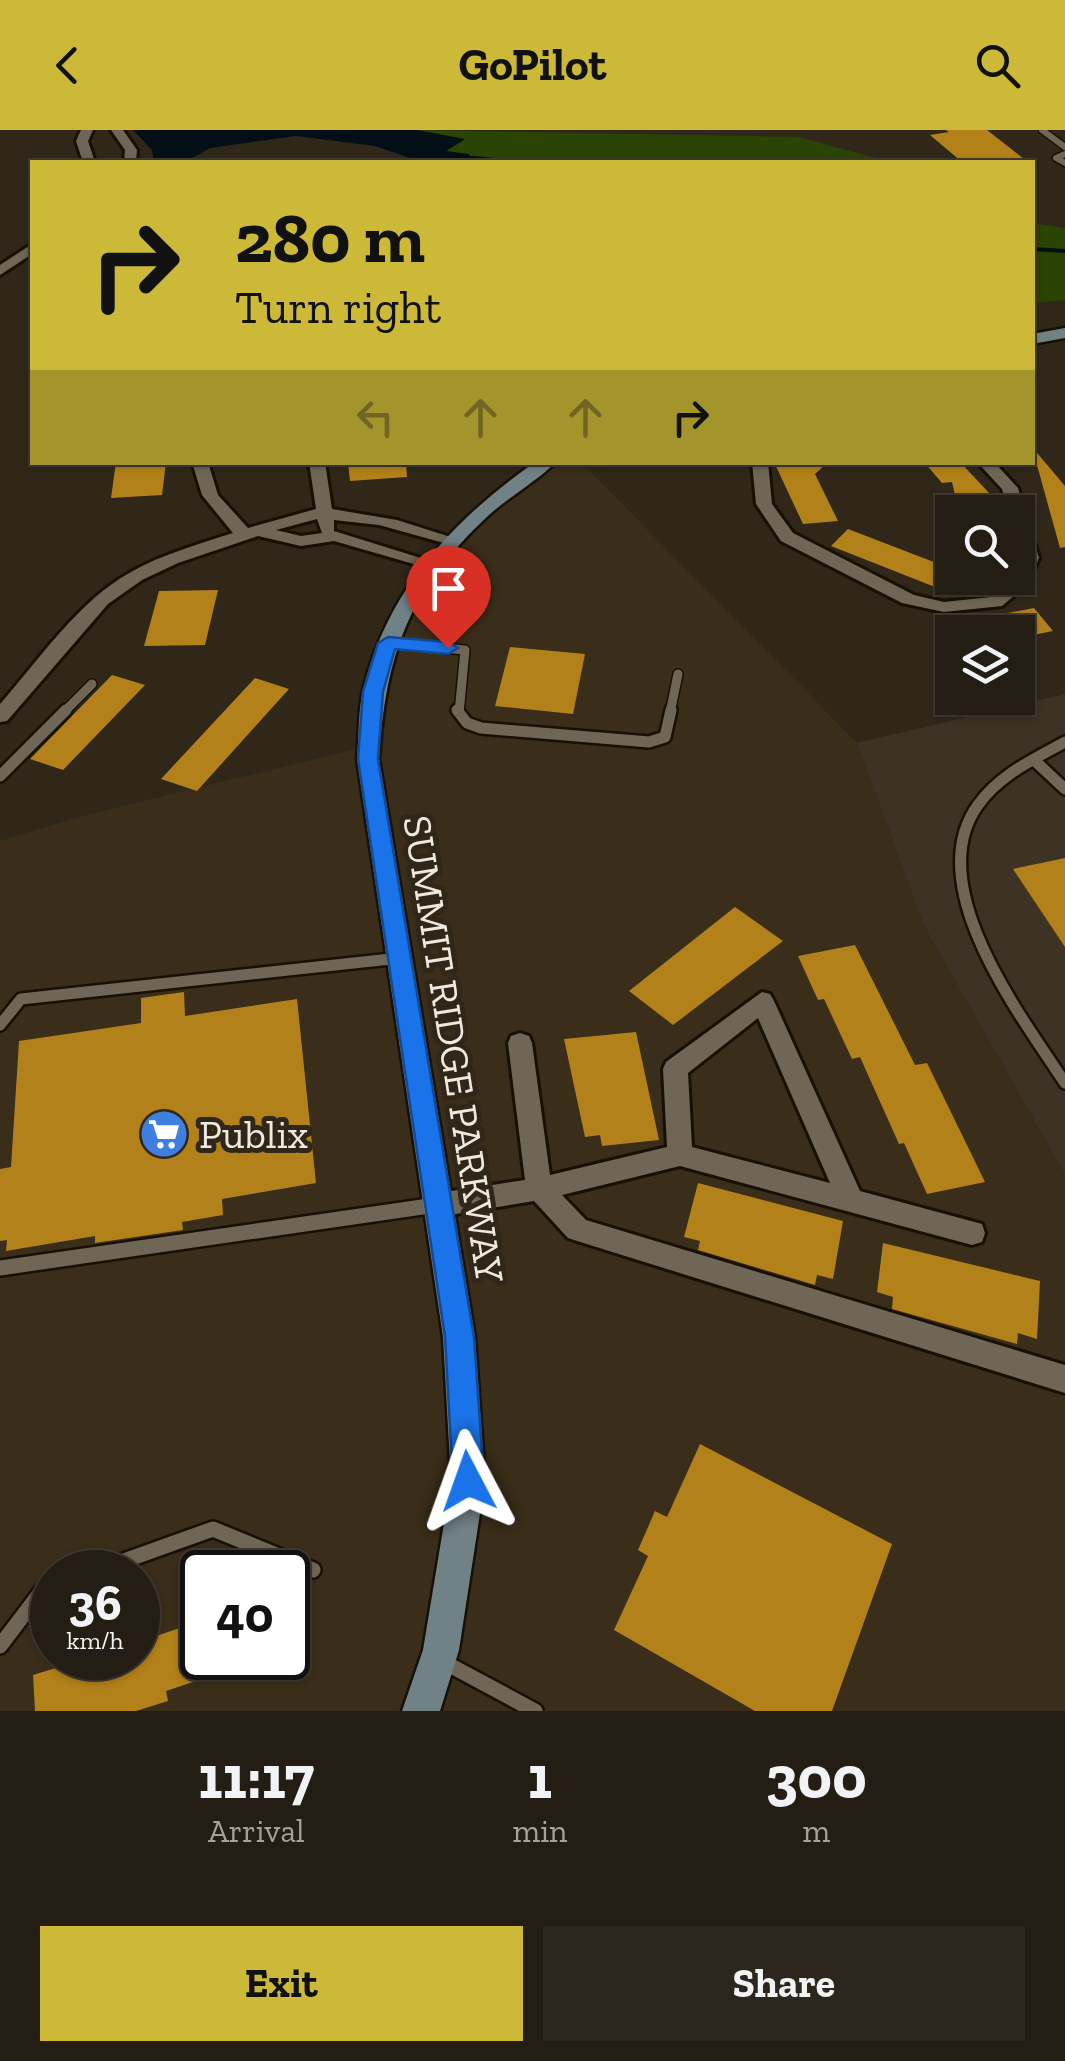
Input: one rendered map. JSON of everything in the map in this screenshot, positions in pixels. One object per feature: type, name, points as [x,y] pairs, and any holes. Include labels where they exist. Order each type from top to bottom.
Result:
[{"type":"street","points":[[87,130],[82,141],[88,160]]},
{"type":"street","points":[[117,130],[131,150],[130,160]]},
{"type":"street","points":[[0,271],[30,249]]},
{"type":"street","points":[[1035,339],[1062,337]]},
{"type":"street","points":[[200,465],[202,484],[215,506],[254,534],[302,541],[327,537],[365,542],[431,564]]},
{"type":"street","points":[[318,465],[327,537]]},
{"type":"street","name":"SUMMIT RIDGE PARKWAY","points":[[421,1711],[438,1659],[468,1481],[459,1337],[368,759],[373,692],[408,596],[431,564],[498,495],[543,465]]},
{"type":"street","points":[[760,465],[764,504],[786,537],[908,599],[959,607],[996,602],[1022,580],[1030,558],[1010,488],[988,465]]},
{"type":"street","points":[[0,716],[102,600],[136,576],[172,559],[305,516],[326,513],[382,520],[451,540]]},
{"type":"street","points":[[680,1156],[675,1069],[762,1001],[852,1201]]},
{"type":"street","points":[[520,1043],[539,1189],[577,1230],[1065,1378]]},
{"type":"street","points":[[438,1205],[539,1189],[680,1156],[972,1233]]},
{"type":"lane","points":[[1042,130],[1065,151],[1056,156],[1065,163]]},
{"type":"lane","points":[[388,643],[465,650],[456,709],[472,728],[649,742],[665,737],[678,674]]},
{"type":"lane","points":[[0,776],[92,684]]},
{"type":"lane","points":[[1065,742],[1014,770],[971,817],[964,838],[963,884],[972,922],[990,965],[1065,1083]]},
{"type":"lane","points":[[1034,760],[1065,789]]},
{"type":"lane","points":[[0,1026],[21,999],[400,958]]},
{"type":"lane","points":[[0,1268],[438,1205]]},
{"type":"lane","points":[[154,1550],[213,1529],[312,1570]]},
{"type":"lane","points":[[0,1646],[30,1606]]},
{"type":"lane","points":[[438,1659],[535,1711]]},
{"type":"shaded area","points":[[133,130],[417,130],[465,139],[446,151],[468,154],[476,160],[416,160],[375,146],[296,136],[210,148],[189,160],[154,160],[152,150]]},
{"type":"shaded area","points":[[553,465],[584,465],[857,743],[923,924],[1065,1175],[1065,1711],[0,1711],[0,841],[82,816],[377,744],[389,667],[412,609],[439,566],[470,529],[535,475]]},
{"type":"shaded area","points":[[1065,694],[1065,1175],[923,924],[857,743],[976,715],[1035,715],[1035,701]]},
{"type":"green space","points":[[418,130],[798,137],[884,160],[476,160],[468,154],[445,151],[463,141]]},
{"type":"green space","points":[[1035,223],[1065,228],[1065,300],[1035,303]]},
{"type":"building","points":[[946,130],[987,130],[1025,160],[960,160],[930,135],[949,132]]},
{"type":"building","points":[[1035,451],[1065,486],[1065,547],[1060,548]]},
{"type":"building","points":[[116,465],[166,465],[162,495],[111,498]]},
{"type":"building","points":[[348,465],[406,465],[407,477],[350,481]]},
{"type":"building","points":[[775,465],[825,465],[815,474],[838,521],[803,524]]},
{"type":"building","points":[[927,465],[963,465],[990,495],[955,495],[952,482],[942,483]]},
{"type":"building","points":[[848,529],[935,562],[935,587],[831,546]]},
{"type":"building","points":[[218,590],[205,645],[144,646],[159,591]]},
{"type":"building","points":[[1034,608],[1053,631],[1035,635],[1035,615],[997,615]]},
{"type":"building","points":[[510,647],[585,654],[573,714],[495,706]]},
{"type":"building","points":[[112,675],[145,685],[63,770],[30,759]]},
{"type":"building","points":[[255,678],[289,689],[197,791],[161,779]]},
{"type":"building","points":[[1065,858],[1065,947],[1013,869]]},
{"type":"building","points":[[735,907],[783,941],[673,1025],[629,991]]},
{"type":"building","points":[[855,945],[915,1065],[927,1063],[985,1182],[927,1194],[904,1143],[899,1144],[860,1057],[852,1059],[824,999],[818,1000],[798,956]]},
{"type":"building","points":[[184,992],[185,1016],[297,999],[316,1183],[222,1199],[223,1215],[182,1222],[183,1230],[95,1243],[95,1236],[6,1251],[7,1240],[0,1241],[0,1169],[11,1167],[19,1041],[141,1023],[141,998]]},
{"type":"building","points":[[636,1032],[659,1140],[602,1146],[600,1135],[585,1137],[564,1039]]},
{"type":"building","points":[[698,1183],[843,1221],[833,1279],[817,1275],[815,1285],[698,1250],[700,1241],[684,1237]]},
{"type":"building","points":[[883,1243],[1040,1281],[1037,1339],[1018,1333],[1017,1344],[892,1309],[893,1297],[877,1292]]},
{"type":"building","points":[[700,1444],[892,1544],[832,1711],[755,1711],[614,1630],[648,1556],[638,1550],[655,1511],[667,1517]]},
{"type":"building","points":[[180,1628],[180,1680],[199,1680],[166,1691],[168,1701],[136,1711],[35,1711],[33,1680],[160,1680],[160,1635]]},
{"type":"waterway","points":[[473,158],[496,160]]},
{"type":"waterway","points":[[1035,249],[1065,251]]},
{"type":"place","name":"Publix","points":[[164,1134]]},
{"type":"route","points":[[448,648],[388,643],[373,692],[368,759],[459,1337],[468,1481]]}]
